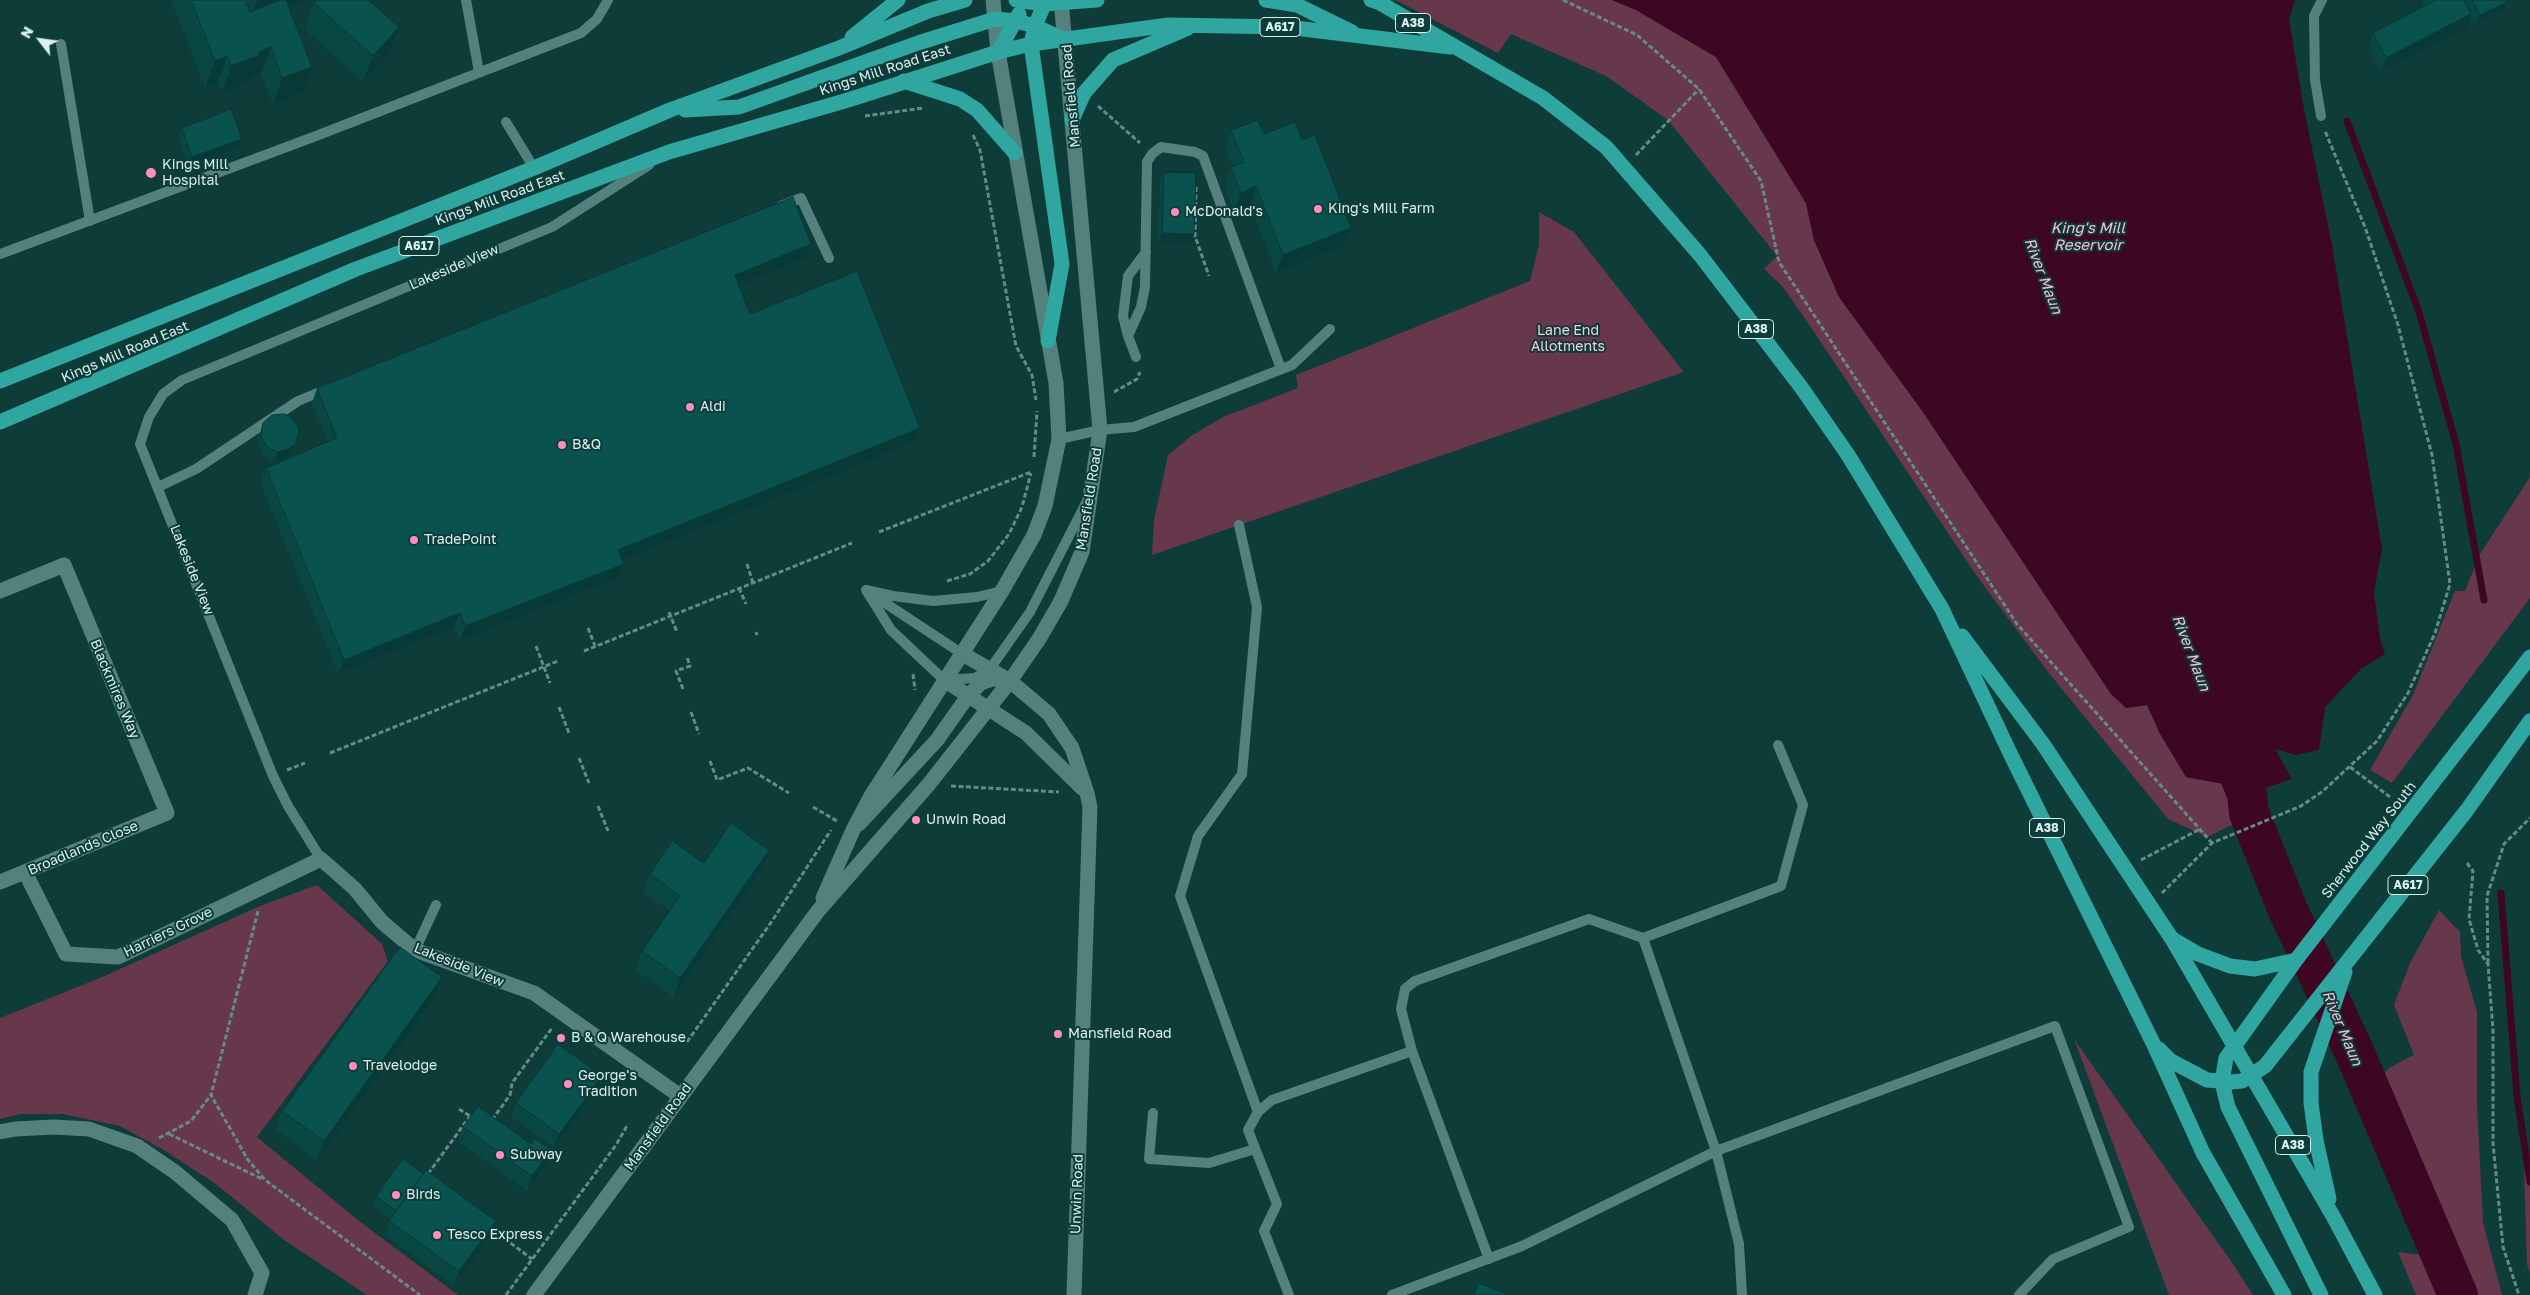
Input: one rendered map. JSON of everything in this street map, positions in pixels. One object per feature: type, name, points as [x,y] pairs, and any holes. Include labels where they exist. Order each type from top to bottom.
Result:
[{"type":"highway","points":[[839,48],[898,0]]},
{"type":"highway","name":"Kings Mill Road East","points":[[0,381],[534,168],[670,110],[839,48],[928,11],[965,0]]},
{"type":"highway","points":[[998,52],[1016,21],[1021,1],[1061,2],[1097,0]]},
{"type":"highway","points":[[1266,0],[1297,5],[1365,38]]},
{"type":"highway","name":"A38","points":[[1371,0],[1380,3],[1454,48],[1543,98],[1606,147],[1700,255],[1801,387],[1848,455],[1942,609],[2043,744],[2172,939],[2235,1044],[2333,1216],[2375,1295]]},
{"type":"highway","points":[[1045,2],[1035,26],[1031,44],[1062,264],[1048,341]]},
{"type":"highway","points":[[670,110],[738,107],[918,43],[995,20],[1016,21],[1035,26],[1065,40]]},
{"type":"highway","points":[[1072,120],[1084,92],[1113,60],[1194,25]]},
{"type":"highway","name":"A617","points":[[998,52],[1031,44],[1159,26],[1286,27],[1365,38]]},
{"type":"highway","name":"A38","points":[[1365,38],[1454,48]]},
{"type":"highway","name":"Kings Mill Road East","points":[[0,422],[356,269],[669,152],[848,100],[998,52]]},
{"type":"highway","points":[[904,81],[960,99],[977,110],[1015,153]]},
{"type":"highway","name":"A38","points":[[1942,609],[2009,751],[2154,1045],[2202,1153],[2284,1295]]},
{"type":"highway","name":"Sherwood Way South","points":[[2282,971],[2296,960],[2434,784],[2530,657]]},
{"type":"highway","name":"A617","points":[[2154,1045],[2171,1061],[2195,1075],[2222,1082],[2242,1081],[2265,1066],[2467,810],[2530,722]]},
{"type":"highway","points":[[2172,939],[2198,954],[2230,966],[2282,971],[2226,1058],[2222,1071],[2222,1082],[2228,1107],[2239,1134],[2321,1295]]},
{"type":"highway","name":"A617","points":[[2333,1216],[2316,1140],[2311,1103],[2312,1072],[2317,1050],[2349,960]]},
{"type":"street","name":"Mansfield Road","points":[[818,911],[853,830],[871,796],[1002,591],[1034,535],[1045,506],[1059,439],[1056,383],[998,52],[993,0]]},
{"type":"street","name":"Mansfield Road","points":[[534,1295],[818,911],[929,784],[1010,681],[1039,639],[1061,601],[1082,552],[1093,490],[1100,430],[1061,2]]},
{"type":"street","name":"Blackmires Way","points":[[0,591],[64,565],[167,813]]},
{"type":"street","name":"Unwin Road","points":[[961,653],[1010,681],[1049,714],[1072,748],[1090,807],[1074,1295]]},
{"type":"street","points":[[853,830],[937,740],[968,696],[981,683],[993,679],[1010,681]]},
{"type":"street","points":[[944,680],[1026,733],[1062,765],[1087,793]]},
{"type":"street","name":"Broadlands Close","points":[[0,882],[167,813]]},
{"type":"street","name":"Harriers Grove","points":[[25,872],[66,954],[118,957],[321,858]]},
{"type":"street","name":"Lakeside View","points":[[321,858],[355,888],[382,922],[415,950],[534,992],[680,1096]]},
{"type":"street","points":[[0,1132],[15,1129],[54,1127],[89,1129],[137,1146],[175,1172],[232,1220],[262,1273],[255,1295]]},
{"type":"lane","points":[[466,0],[479,72]]},
{"type":"lane","points":[[0,254],[581,33],[597,19],[608,0]]},
{"type":"lane","points":[[2321,116],[2315,80],[2314,16],[2322,0]]},
{"type":"lane","points":[[61,44],[90,221]]},
{"type":"lane","points":[[506,122],[534,168]]},
{"type":"lane","points":[[1128,336],[1141,307],[1145,287],[1147,162],[1152,154],[1161,147],[1195,152],[1203,156],[1281,369]]},
{"type":"lane","name":"Lakeside View","points":[[321,858],[288,806],[272,776],[140,444],[149,417],[163,394],[182,380],[552,227],[669,152]]},
{"type":"lane","points":[[775,208],[801,198],[829,258]]},
{"type":"lane","points":[[1136,357],[1123,316],[1128,276],[1146,252]]},
{"type":"lane","points":[[1059,439],[1100,430],[1134,427],[1292,365],[1330,328]]},
{"type":"lane","points":[[158,487],[196,469],[298,401],[335,386]]},
{"type":"lane","points":[[866,590],[891,630],[944,680],[975,678],[990,669],[1030,612],[1093,490]]},
{"type":"lane","points":[[1239,525],[1257,607],[1242,774],[1198,836],[1180,896],[1258,1112]]},
{"type":"lane","points":[[866,590],[893,596],[933,600],[977,597],[1002,591]]},
{"type":"lane","points":[[866,590],[961,653]]},
{"type":"lane","points":[[1489,1259],[1412,1050],[1401,1009],[1405,989],[1415,981],[1589,919],[1644,938],[1781,886],[1803,805],[1778,745]]},
{"type":"lane","points":[[415,950],[436,906]]},
{"type":"lane","points":[[1644,938],[1716,1151],[1739,1244],[1742,1295]]},
{"type":"lane","points":[[1392,1295],[1522,1246],[1716,1151],[2055,1026],[2129,1227],[2053,1259],[2019,1295]]},
{"type":"lane","points":[[1289,1295],[1264,1231],[1277,1204],[1248,1130],[1258,1112],[1272,1100],[1412,1050]]},
{"type":"lane","points":[[1153,1113],[1149,1159],[1209,1163],[1256,1149]]},
{"type":"path","points":[[1564,0],[1637,35],[1699,89],[1761,181],[1779,262],[2017,624],[2212,842]]},
{"type":"path","points":[[1625,167],[1699,89]]},
{"type":"path","points":[[848,100],[864,116],[918,108],[927,109]]},
{"type":"path","points":[[1095,104],[1144,147]]},
{"type":"path","points":[[2150,906],[2212,842],[2235,831],[2301,806],[2323,791],[2377,741],[2408,693],[2435,633],[2450,584],[2432,455],[2398,325],[2364,227],[2321,116]]},
{"type":"path","points":[[972,132],[980,150],[1016,346],[1032,375],[1037,406],[1034,461]]},
{"type":"path","points":[[1196,181],[1195,236],[1209,276]]},
{"type":"path","points":[[1114,392],[1137,379],[1140,370]]},
{"type":"path","points":[[946,582],[970,574],[988,561],[1009,534],[1022,507],[1032,466]]},
{"type":"path","points":[[879,532],[1031,472]]},
{"type":"path","points":[[584,651],[670,614],[754,583],[852,543]]},
{"type":"path","points":[[747,564],[754,583]]},
{"type":"path","points":[[739,588],[746,604]]},
{"type":"path","points":[[670,614],[677,632]]},
{"type":"path","points":[[588,628],[595,646]]},
{"type":"path","points":[[536,646],[550,683]]},
{"type":"path","points":[[682,689],[676,671],[690,666],[687,657]]},
{"type":"path","points":[[330,753],[558,661]]},
{"type":"path","points":[[912,670],[915,688],[913,696]]},
{"type":"path","points":[[559,708],[569,733]]},
{"type":"path","points":[[691,712],[699,734]]},
{"type":"path","points":[[579,758],[589,783]]},
{"type":"path","points":[[710,761],[717,780],[748,768],[789,793]]},
{"type":"path","points":[[284,771],[305,763]]},
{"type":"path","points":[[2350,767],[2390,797]]},
{"type":"path","points":[[929,784],[1087,793]]},
{"type":"path","points":[[598,806],[608,832]]},
{"type":"path","points":[[813,807],[837,821]]},
{"type":"path","points":[[686,1042],[772,921],[842,812]]},
{"type":"path","points":[[2519,1295],[2503,1247],[2493,1143],[2493,1030],[2488,964],[2487,896],[2504,844],[2530,818]]},
{"type":"path","points":[[2124,868],[2200,829]]},
{"type":"path","points":[[2467,863],[2474,871],[2469,919],[2478,950],[2488,964]]},
{"type":"path","points":[[137,1146],[170,1134],[191,1121],[211,1095],[260,906],[258,889]]},
{"type":"path","points":[[487,1127],[510,1095],[512,1082],[563,1013]]},
{"type":"path","points":[[211,1095],[248,1160],[265,1180]]},
{"type":"path","points":[[458,1108],[476,1120]]},
{"type":"path","points":[[426,1178],[470,1116]]},
{"type":"path","points":[[506,1295],[616,1145],[628,1124]]},
{"type":"path","points":[[170,1134],[265,1180],[420,1295]]},
{"type":"path","points":[[483,1229],[498,1240],[501,1236],[532,1259]]},
{"type":"green space","points":[[1395,0],[1612,0],[1636,10],[1716,57],[1806,203],[1814,240],[1839,297],[1923,412],[2111,694],[2126,708],[2147,705],[2186,777],[2229,785],[2236,823],[2207,837],[2168,819],[2048,672],[1976,575],[1804,317],[1782,286],[1764,269],[1777,256],[1668,120],[1606,76],[1511,34],[1498,53]]},
{"type":"green space","name":"Lane End Allotments","points":[[1539,212],[1574,232],[1684,372],[1152,555],[1154,520],[1168,455],[1191,436],[1223,417],[1298,388],[1296,375],[1530,281],[1539,244]]},
{"type":"green space","points":[[2530,477],[2530,598],[2392,783],[2370,770],[2413,695],[2455,591],[2465,591],[2480,554]]},
{"type":"green space","points":[[317,885],[382,944],[388,961],[257,1137],[359,1221],[458,1295],[367,1295],[284,1240],[216,1184],[162,1149],[120,1126],[63,1114],[21,1114],[0,1119],[0,1018],[100,978],[260,906]]},
{"type":"green space","points":[[2439,910],[2460,932],[2461,956],[2477,1012],[2477,1105],[2483,1222],[2502,1295],[2416,1295],[2398,1252],[2430,1256],[2359,1101],[2389,1068],[2414,1055],[2394,1005],[2410,963]]},
{"type":"green space","points":[[2074,1039],[2233,1264],[2253,1295],[2169,1295]]},
{"type":"green space","points":[[2530,1164],[2530,1273],[2527,1264],[2524,1170]]},
{"type":"water","name":"King's Mill Reservoir","points":[[1612,0],[2295,0],[2289,19],[2304,109],[2332,245],[2382,549],[2374,592],[2380,639],[2385,654],[2361,669],[2325,707],[2319,750],[2296,755],[2275,749],[2292,779],[2247,794],[2229,785],[2186,777],[2160,734],[2147,705],[2126,708],[2111,694],[1923,412],[1839,297],[1814,240],[1806,203],[1716,57],[1636,10]]},
{"type":"building","points":[[191,0],[246,0],[250,12],[280,0],[286,0],[312,67],[282,78],[271,47],[259,52],[260,55],[231,66],[227,56],[215,61]]},
{"type":"building","points":[[316,0],[368,0],[399,27],[373,56],[314,3]]},
{"type":"building","points":[[2434,0],[2464,0],[2471,14],[2386,58],[2373,33]]},
{"type":"building","points":[[2472,0],[2506,0],[2507,2],[2480,15]]},
{"type":"building","points":[[231,109],[242,139],[192,157],[182,128]]},
{"type":"building","points":[[1258,120],[1264,134],[1295,122],[1302,140],[1315,135],[1351,228],[1283,255],[1256,186],[1241,193],[1231,167],[1244,162],[1231,130]]},
{"type":"building","name":"McDonald's","points":[[1164,172],[1196,173],[1194,234],[1162,233]]},
{"type":"building","points":[[793,197],[811,244],[735,275],[750,314],[857,271],[920,428],[618,550],[624,564],[465,626],[460,613],[344,660],[266,468],[337,438],[317,388]]},
{"type":"building","points":[[284,414],[290,417],[298,426],[299,432],[295,444],[278,452],[267,447],[261,436],[263,423],[272,415]]},
{"type":"building","points":[[731,823],[769,850],[680,978],[642,951],[680,896],[650,874],[672,841],[704,863]]},
{"type":"building","name":"Travelodge","points":[[400,947],[442,977],[324,1141],[282,1111]]},
{"type":"building","points":[[558,1044],[602,1076],[559,1134],[516,1103]]},
{"type":"building","points":[[478,1106],[531,1144],[534,1138],[551,1150],[532,1176],[463,1127]]},
{"type":"building","name":"Birds","points":[[403,1159],[423,1174],[396,1211],[376,1196]]},
{"type":"building","name":"Tesco Express","points":[[426,1170],[496,1221],[459,1271],[389,1221]]},
{"type":"building","points":[[1478,1283],[1510,1295],[1474,1295]]},
{"type":"waterway","points":[[2347,121],[2419,312],[2456,444],[2484,600]]},
{"type":"waterway","name":"River Maun","points":[[2227,744],[2247,794],[2249,813],[2287,908],[2353,1049],[2458,1295]]},
{"type":"waterway","points":[[2501,893],[2517,1096],[2530,1182]]},
{"type":"place","name":"Kings Mill Hospital","points":[[151,173]]},
{"type":"place","name":"King's Mill Farm","points":[[1318,209]]},
{"type":"place","name":"McDonald's","points":[[1175,212]]},
{"type":"place","name":"Aldi","points":[[690,407]]},
{"type":"place","name":"B&Q","points":[[562,445]]},
{"type":"place","name":"TradePoint","points":[[414,540]]},
{"type":"place","name":"Unwin Road","points":[[916,820]]},
{"type":"place","name":"Mansfield Road","points":[[1058,1034]]},
{"type":"place","name":"B & Q Warehouse","points":[[561,1038]]},
{"type":"place","name":"Travelodge","points":[[353,1066]]},
{"type":"place","name":"George's Tradition","points":[[568,1084]]},
{"type":"place","name":"Subway","points":[[500,1155]]},
{"type":"place","name":"Birds","points":[[396,1195]]},
{"type":"place","name":"Tesco Express","points":[[437,1235]]}]
